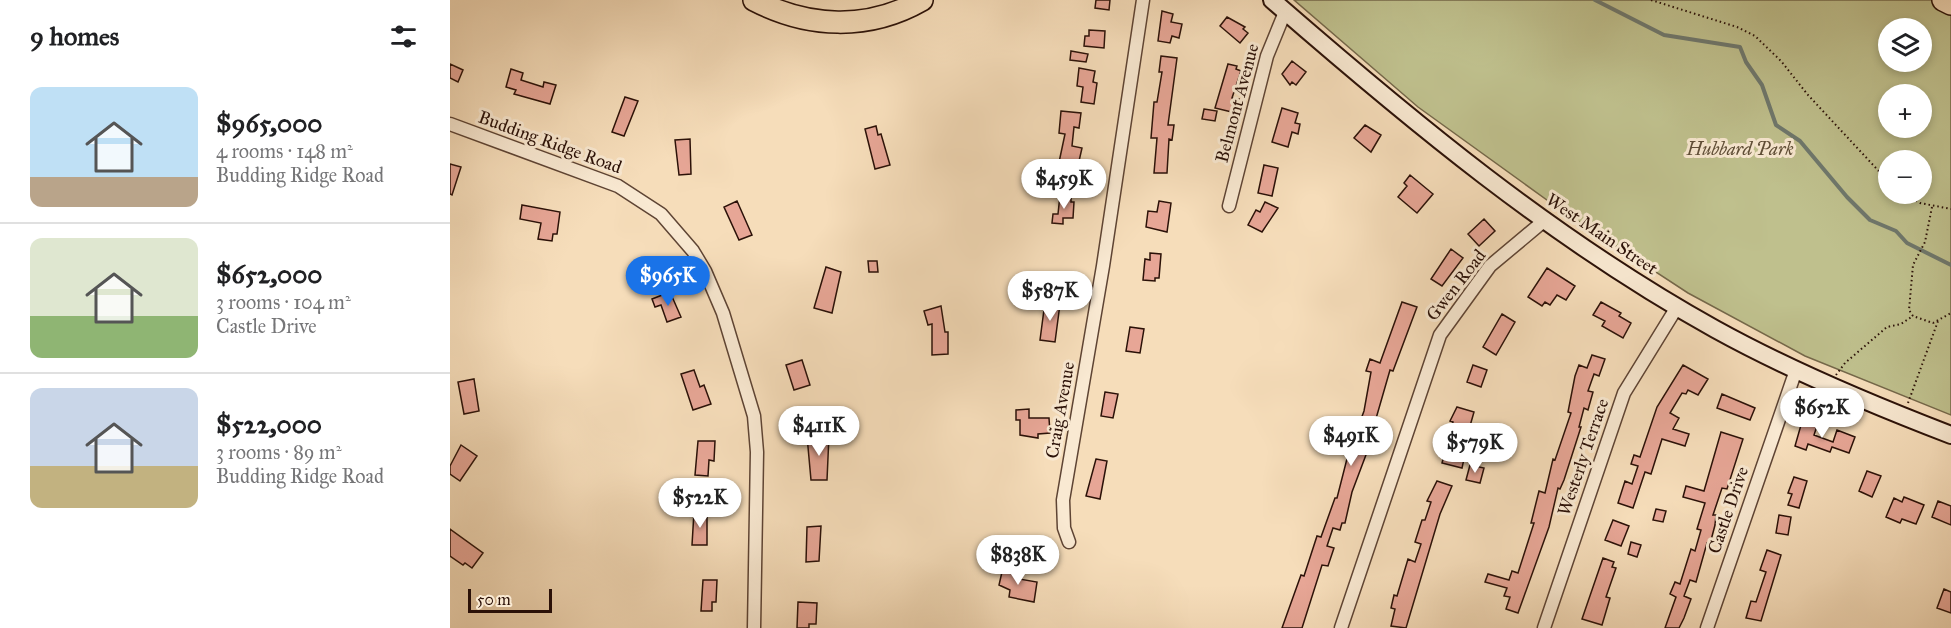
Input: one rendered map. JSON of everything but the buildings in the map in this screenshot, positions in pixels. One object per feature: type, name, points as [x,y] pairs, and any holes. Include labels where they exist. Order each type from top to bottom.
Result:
[{"type":"highway","points":[[754,0],[801,19],[836,23],[883,17],[922,0]]},
{"type":"highway","points":[[786,0],[814,7],[839,9],[888,0]]},
{"type":"highway","points":[[1943,0],[1951,4]]},
{"type":"main road","name":"West Main Street","points":[[1272,0],[1453,153],[1545,220],[1677,307],[1830,386],[1951,435]]},
{"type":"street","name":"Craig Avenue","points":[[1069,542],[1064,528],[1063,500],[1106,245],[1143,0]]},
{"type":"street","name":"Belmont Avenue","points":[[1229,206],[1267,56],[1285,12]]},
{"type":"street","name":"Budding Ridge Road","points":[[450,124],[618,186],[661,214],[693,251],[719,302],[754,416],[757,452],[754,628]]},
{"type":"street","name":"Gwen Road","points":[[1341,628],[1440,335],[1490,266],[1545,220]]},
{"type":"street","name":"Westerly Terrace","points":[[1544,628],[1624,393],[1677,307]]},
{"type":"street","name":"Castle Drive","points":[[1707,628],[1796,370]]},
{"type":"path","points":[[1651,0],[1737,27],[1755,36],[1781,61],[1878,170]]},
{"type":"path","points":[[1926,204],[1951,209]]},
{"type":"path","points":[[1932,207],[1925,242],[1913,265],[1909,310],[1913,316],[1927,322],[1938,321],[1951,313]]},
{"type":"path","points":[[1830,386],[1845,363],[1887,327],[1901,324],[1913,316]]},
{"type":"path","points":[[1903,417],[1938,321]]},
{"type":"green space","name":"Hubbard Park","points":[[1294,0],[1951,0],[1951,415],[1805,356],[1688,293],[1558,208],[1418,107]]},
{"type":"waterway","points":[[1595,0],[1664,35],[1740,47],[1746,62],[1762,85],[1776,125],[1800,141],[1847,197],[1870,220],[1896,231],[1907,243],[1951,265]]}]
